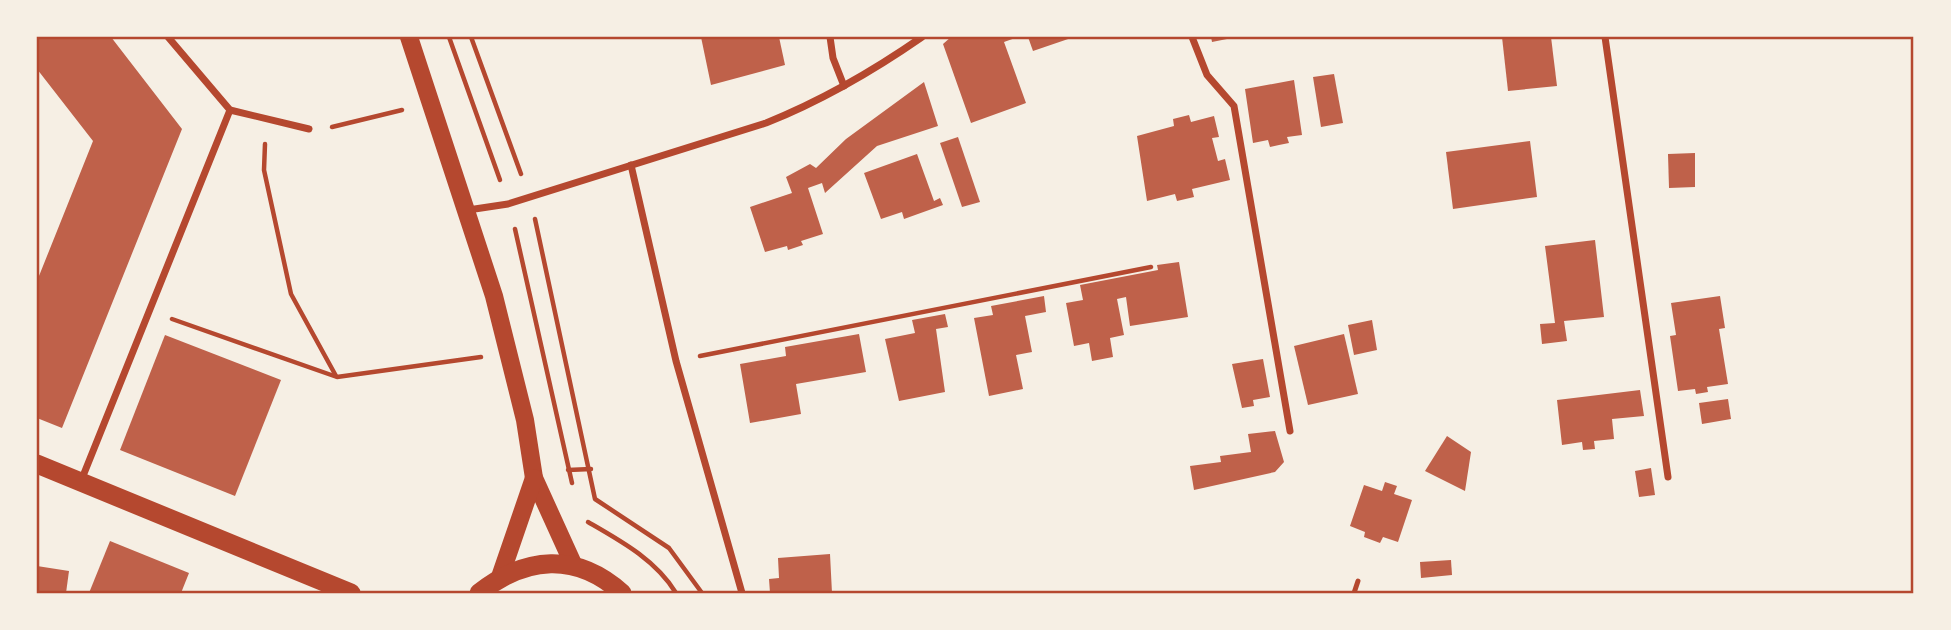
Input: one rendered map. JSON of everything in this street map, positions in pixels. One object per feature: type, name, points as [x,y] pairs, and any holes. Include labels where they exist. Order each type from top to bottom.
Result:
[{"type":"highway","points":[[37,464],[351,593]]},
{"type":"highway","points":[[479,593],[500,577],[523,567],[549,563],[574,566],[607,579],[622,593]]},
{"type":"main road","points":[[410,37],[468,210],[509,352],[534,478],[574,566]]},
{"type":"main road","points":[[500,577],[534,478]]},
{"type":"street","points":[[168,37],[230,110],[309,129]]},
{"type":"street","points":[[830,37],[833,58],[844,86]]},
{"type":"street","points":[[468,210],[508,204],[766,123],[844,86],[922,37]]},
{"type":"street","points":[[1192,37],[1207,75],[1234,106],[1290,431]]},
{"type":"street","points":[[1605,37],[1668,477]]},
{"type":"street","points":[[81,482],[230,110]]},
{"type":"street","points":[[631,165],[676,361],[742,593]]},
{"type":"lane","points":[[1353,593],[1358,581]]},
{"type":"path","points":[[449,37],[508,204],[533,300],[576,494]]},
{"type":"path","points":[[471,37],[530,197],[591,469],[595,499],[669,548],[702,593]]},
{"type":"path","points":[[309,129],[338,127],[430,102]]},
{"type":"path","points":[[265,118],[264,170],[291,294],[337,377]]},
{"type":"path","points":[[676,361],[1151,267]]},
{"type":"path","points":[[149,311],[337,377],[509,352]]},
{"type":"path","points":[[583,518],[638,553],[666,576],[676,593]]},
{"type":"building","points":[[37,37],[111,37],[182,129],[62,428],[37,418],[37,281],[93,141],[37,69]]},
{"type":"building","points":[[701,37],[779,37],[785,65],[711,85]]},
{"type":"building","points":[[951,37],[1018,37],[1004,42],[1026,103],[971,123],[943,44]]},
{"type":"building","points":[[1028,37],[1074,37],[1033,51]]},
{"type":"building","points":[[1211,37],[1232,37],[1232,38],[1212,42]]},
{"type":"building","points":[[1502,37],[1551,37],[1557,86],[1508,91]]},
{"type":"building","points":[[1334,74],[1343,123],[1321,127],[1313,77]]},
{"type":"building","points":[[1294,80],[1302,135],[1287,137],[1289,143],[1270,147],[1268,140],[1253,143],[1245,89]]},
{"type":"building","points":[[924,82],[938,126],[877,146],[825,193],[822,183],[808,188],[823,234],[801,241],[803,245],[788,250],[787,246],[765,252],[750,207],[792,193],[786,177],[810,164],[816,168],[846,139]]},
{"type":"building","points":[[1189,115],[1191,122],[1214,116],[1219,137],[1212,138],[1218,161],[1225,159],[1230,180],[1192,189],[1194,197],[1177,201],[1175,194],[1147,201],[1137,136],[1174,126],[1173,119]]},
{"type":"building","points":[[958,137],[980,202],[962,207],[940,143]]},
{"type":"building","points":[[1530,141],[1537,197],[1453,209],[1446,152]]},
{"type":"building","points":[[1695,153],[1695,187],[1669,188],[1668,154]]},
{"type":"building","points":[[917,154],[934,201],[940,198],[943,205],[904,219],[902,212],[881,219],[864,173]]},
{"type":"building","points":[[1595,240],[1604,317],[1564,321],[1567,341],[1542,344],[1540,324],[1555,323],[1545,246]]},
{"type":"building","points":[[1179,262],[1188,317],[1130,326],[1126,297],[1117,299],[1124,335],[1110,338],[1113,357],[1092,361],[1089,343],[1074,346],[1066,303],[1083,300],[1080,285],[1158,270],[1157,265]]},
{"type":"building","points":[[1044,296],[1046,312],[1025,316],[1032,352],[1016,355],[1023,389],[989,396],[974,318],[993,315],[991,306]]},
{"type":"building","points":[[1720,296],[1725,328],[1719,329],[1728,384],[1707,387],[1708,392],[1696,394],[1695,389],[1678,391],[1670,336],[1676,335],[1671,303]]},
{"type":"building","points":[[945,314],[948,327],[936,329],[945,392],[899,401],[885,339],[915,333],[912,320]]},
{"type":"building","points":[[1372,320],[1377,350],[1354,355],[1348,325]]},
{"type":"building","points":[[859,334],[866,372],[796,384],[801,414],[750,423],[740,364],[786,356],[785,347]]},
{"type":"building","points":[[1344,334],[1358,394],[1308,405],[1294,346]]},
{"type":"building","points":[[165,335],[281,380],[235,496],[120,450]]},
{"type":"building","points":[[1263,359],[1270,397],[1253,400],[1254,406],[1242,408],[1232,364]]},
{"type":"building","points":[[1640,390],[1644,416],[1612,419],[1614,439],[1594,441],[1595,449],[1583,450],[1582,442],[1562,445],[1557,400]]},
{"type":"building","points":[[1728,399],[1731,419],[1702,424],[1699,403]]},
{"type":"building","points":[[1275,431],[1284,462],[1275,472],[1194,490],[1190,466],[1221,462],[1220,456],[1251,452],[1248,434]]},
{"type":"building","points":[[1447,436],[1471,452],[1465,491],[1425,471]]},
{"type":"building","points":[[1651,468],[1655,495],[1639,497],[1635,471]]},
{"type":"building","points":[[1385,482],[1397,486],[1394,494],[1412,500],[1398,542],[1383,537],[1380,543],[1364,537],[1365,532],[1350,526],[1364,485],[1382,491]]},
{"type":"building","points":[[110,541],[189,573],[181,593],[89,593]]},
{"type":"building","points":[[830,554],[832,593],[770,593],[769,579],[779,578],[778,558]]},
{"type":"building","points":[[1451,560],[1452,575],[1421,578],[1420,562]]},
{"type":"building","points":[[37,566],[69,571],[66,593],[37,593]]}]
